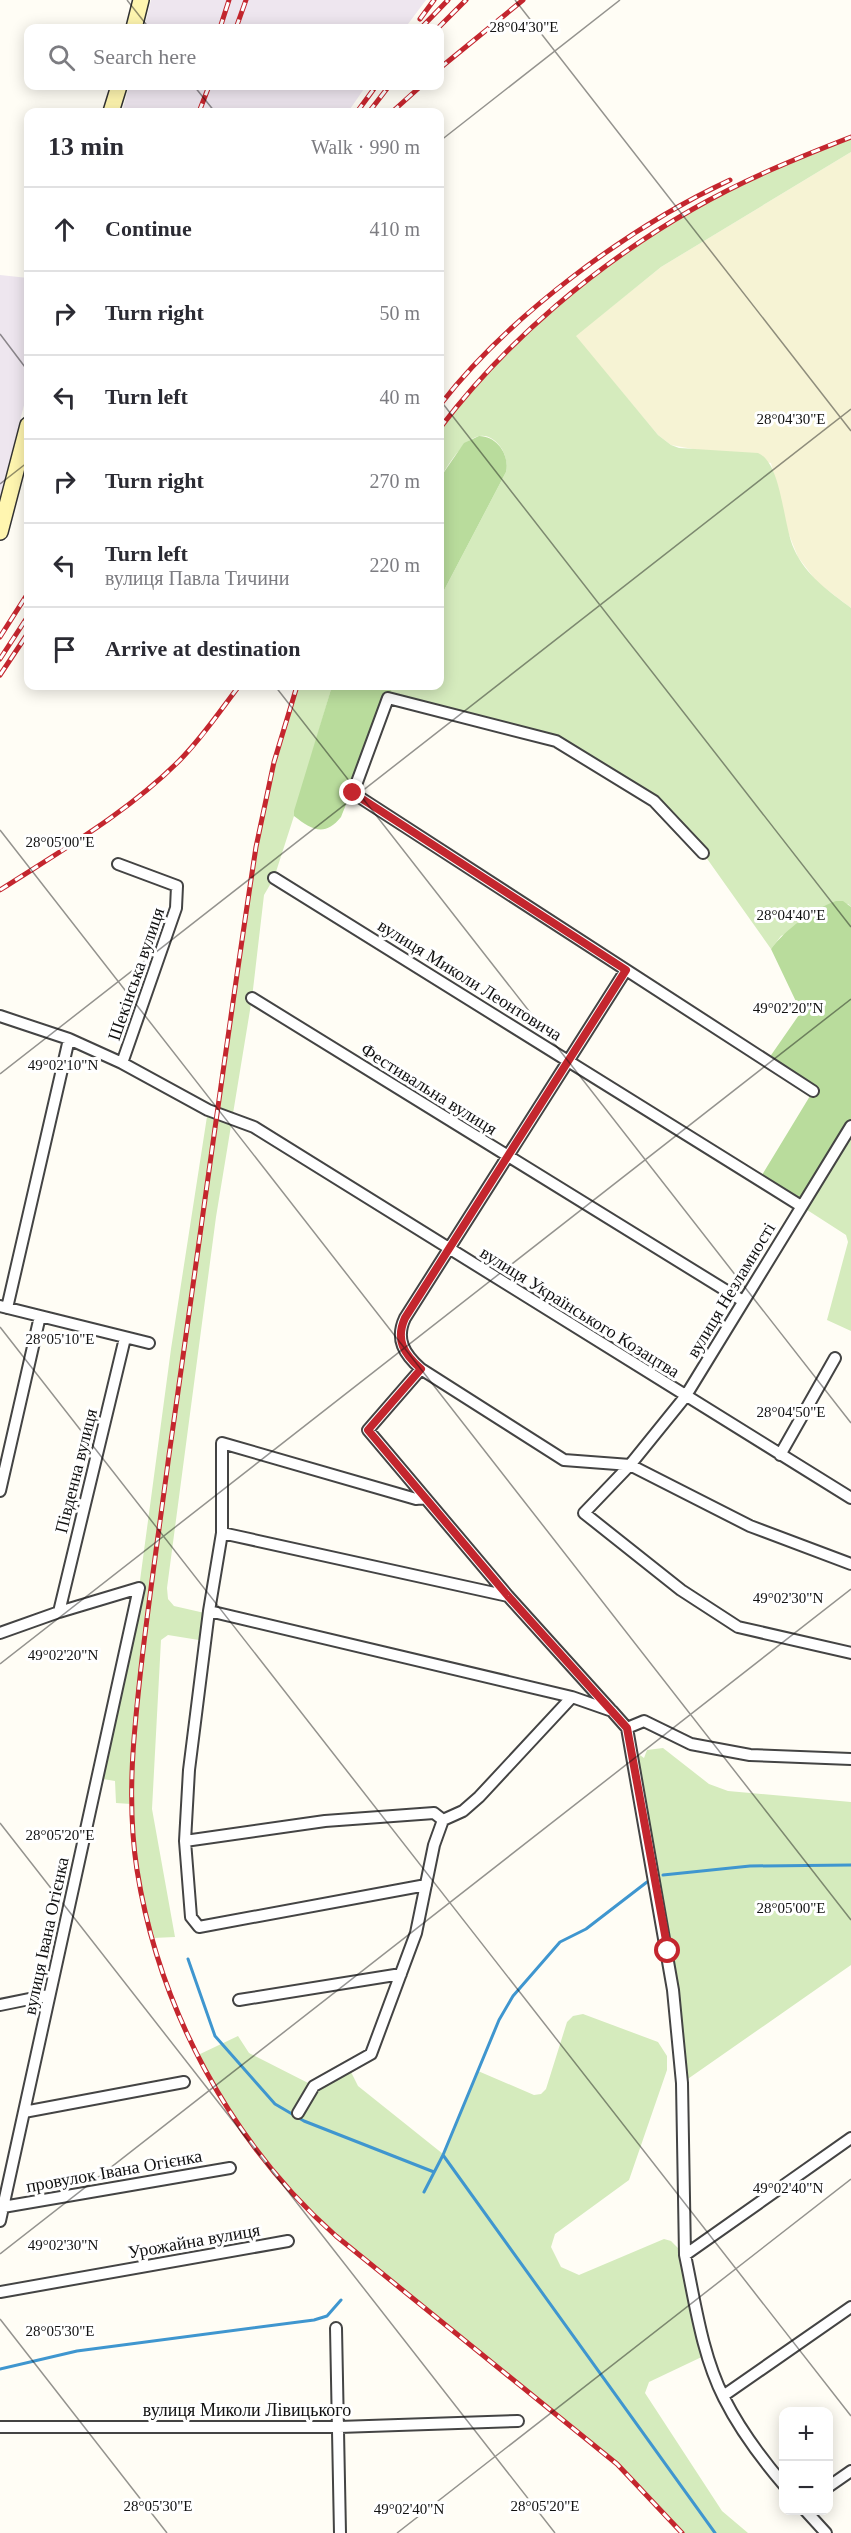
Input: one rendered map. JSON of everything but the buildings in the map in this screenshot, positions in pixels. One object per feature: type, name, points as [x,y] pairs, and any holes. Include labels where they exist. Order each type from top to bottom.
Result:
[{"type":"street","points":[[135,24],[141,0]]},
{"type":"street","points":[[112,108],[117,90]]},
{"type":"street","points":[[0,532],[24,440]]},
{"type":"street","points":[[703,853],[654,801],[555,741],[388,698],[353,793],[813,1091]]},
{"type":"street","name":"Шекінська вулиця","points":[[118,864],[177,886],[176,908],[122,1063]]},
{"type":"street","name":"вулиця Миколи Леонтовича","points":[[274,878],[801,1206]]},
{"type":"street","points":[[626,970],[400,1329],[404,1351],[421,1369],[564,1460],[630,1464],[750,1527],[851,1564]]},
{"type":"street","name":"Фестивальна вулиця","points":[[252,998],[743,1301]]},
{"type":"street","name":"вулиця Українського Козацтва","points":[[0,1016],[69,1039],[122,1063],[208,1110],[254,1127],[685,1397],[851,1498]]},
{"type":"street","points":[[69,1039],[4,1307],[149,1342]]},
{"type":"street","name":"вулиця Незламності","points":[[851,1126],[685,1397],[630,1464],[584,1513],[681,1590],[738,1627],[851,1653]]},
{"type":"street","points":[[0,1491],[40,1316]]},
{"type":"street","name":"Південна вулиця","points":[[59,1612],[125,1338]]},
{"type":"street","points":[[780,1455],[835,1358]]},
{"type":"street","points":[[421,1369],[368,1430],[508,1596],[627,1728],[673,1990],[682,2083],[685,2255],[708,2354],[723,2396],[747,2438],[779,2481]]},
{"type":"street","points":[[425,1498],[416,1499],[222,1443],[222,1533],[209,1611],[189,1770],[185,1841],[191,1917],[199,1927],[426,1885]]},
{"type":"street","points":[[222,1533],[508,1596]]},
{"type":"street","name":"вулиця Івана Огієнка","points":[[0,2221],[139,1588],[59,1612]]},
{"type":"street","points":[[209,1611],[572,1697],[612,1711]]},
{"type":"street","points":[[0,1633],[59,1612]]},
{"type":"street","points":[[298,2113],[314,2086],[371,2054],[416,1933],[434,1845],[443,1820],[463,1811],[479,1797],[572,1697]]},
{"type":"street","points":[[627,1728],[644,1721],[691,1744],[750,1755],[851,1760]]},
{"type":"street","points":[[185,1841],[325,1821],[434,1813],[443,1820]]},
{"type":"street","points":[[239,2000],[401,1974]]},
{"type":"street","points":[[0,2005],[49,1995]]},
{"type":"street","points":[[24,2112],[184,2082]]},
{"type":"street","points":[[685,2255],[851,2138]]},
{"type":"street","name":"провулок Івана Огієнка","points":[[3,2207],[230,2168]]},
{"type":"street","name":"Урожайна вулиця","points":[[0,2292],[288,2241]]},
{"type":"street","points":[[723,2396],[851,2307]]},
{"type":"street","points":[[336,2328],[340,2533]]},
{"type":"street","name":"вулиця Миколи Лівицького","points":[[0,2427],[339,2427],[518,2421]]},
{"type":"street","points":[[833,2484],[851,2471]]},
{"type":"street","points":[[809,2515],[826,2533]]},
{"type":"shaded area","points":[[151,0],[426,0],[408,24],[145,24]]},
{"type":"shaded area","points":[[128,90],[363,90],[351,108],[123,108]]},
{"type":"shaded area","points":[[851,152],[851,608],[817,582],[798,557],[788,532],[771,463],[671,445],[658,435],[575,336],[661,267]]},
{"type":"shaded area","points":[[0,275],[24,278],[24,405],[0,497]]},
{"type":"green space","points":[[851,137],[851,152],[661,267],[576,336],[658,435],[671,445],[679,448],[758,453],[766,459],[777,482],[790,539],[799,559],[819,582],[851,608],[851,907],[848,904],[781,936],[771,949],[703,853],[668,814],[555,741],[388,698],[391,690],[444,690],[444,590],[506,472],[506,461],[499,445],[490,438],[481,436],[465,444],[444,472],[444,421],[448,415],[524,336],[609,265],[700,207],[799,158]]},
{"type":"green space","points":[[479,436],[491,439],[504,453],[507,466],[506,472],[444,590],[444,472],[464,443]]},
{"type":"green space","points":[[296,690],[331,690],[274,878],[264,895],[252,998],[216,1217],[167,1588],[168,1599],[174,1606],[209,1614],[205,1641],[168,1635],[161,1640],[152,1809],[175,1937],[153,1938],[137,1868],[131,1804],[116,1803],[115,1781],[97,1778],[139,1588],[171,1349],[208,1110],[218,1114],[257,844],[281,738]]},
{"type":"green space","points":[[331,690],[391,690],[341,817],[329,827],[318,829],[294,816]]},
{"type":"green space","points":[[836,901],[843,901],[851,907],[851,1126],[801,1206],[759,1180],[813,1091],[767,1061],[801,1012],[771,949],[800,921]]},
{"type":"green space","points":[[851,1126],[851,1331],[827,1320],[848,1242],[846,1235],[801,1206]]},
{"type":"green space","points":[[630,1748],[644,1758],[647,1750],[663,1748],[709,1784],[728,1791],[851,1802],[851,1965],[682,2083],[678,2039]]},
{"type":"green space","points":[[583,2014],[658,2042],[667,2056],[667,2070],[629,2180],[555,2234],[551,2247],[561,2267],[579,2275],[664,2239],[671,2241],[685,2255],[708,2354],[649,2382],[645,2393],[722,2511],[748,2533],[682,2533],[617,2464],[370,2265],[302,2205],[254,2149],[198,2055],[238,2036],[249,2053],[314,2086],[348,2066],[358,2086],[443,2154],[478,2071],[534,2095],[541,2094],[546,2089],[567,2022],[573,2016]]},
{"type":"waterway","points":[[663,1875],[750,1866],[851,1865]]},
{"type":"waterway","points":[[424,2192],[443,2155],[499,2020],[513,1996],[560,1942],[586,1929],[647,1882]]},
{"type":"waterway","points":[[188,1959],[215,2036],[275,2104],[304,2121],[434,2172]]},
{"type":"waterway","points":[[443,2155],[715,2533]]},
{"type":"waterway","points":[[0,2369],[77,2351],[314,2320],[327,2316],[341,2300]]},
{"type":"railway","points":[[221,24],[229,0]]},
{"type":"railway","points":[[237,24],[246,0]]},
{"type":"railway","points":[[420,19],[434,0]]},
{"type":"railway","points":[[425,24],[448,0]]},
{"type":"railway","points":[[442,24],[466,0]]},
{"type":"railway","points":[[444,65],[523,0]]},
{"type":"railway","points":[[201,108],[207,90]]},
{"type":"railway","points":[[360,108],[373,90]]},
{"type":"railway","points":[[372,108],[386,90]]},
{"type":"railway","points":[[396,108],[417,90]]},
{"type":"railway","points":[[444,423],[494,364],[524,335],[588,279],[622,254],[731,188],[851,137]]},
{"type":"railway","points":[[444,400],[500,339],[572,277],[651,223],[730,180]]},
{"type":"railway","points":[[0,637],[24,599]]},
{"type":"railway","points":[[0,659],[24,622]]},
{"type":"railway","points":[[0,675],[24,639]]},
{"type":"railway","points":[[0,890],[93,830],[159,780],[195,743],[236,690]]},
{"type":"railway","points":[[296,690],[274,762],[256,847],[169,1455],[134,1738],[132,1817],[137,1870],[148,1922],[163,1973],[182,2022],[205,2070],[233,2116],[264,2159],[298,2199],[336,2236],[617,2464],[682,2533]]},
{"type":"route","points":[[353,793],[626,970],[405,1318],[400,1329],[400,1340],[404,1351],[421,1369],[368,1430],[508,1596],[627,1728],[668,1951]]}]
